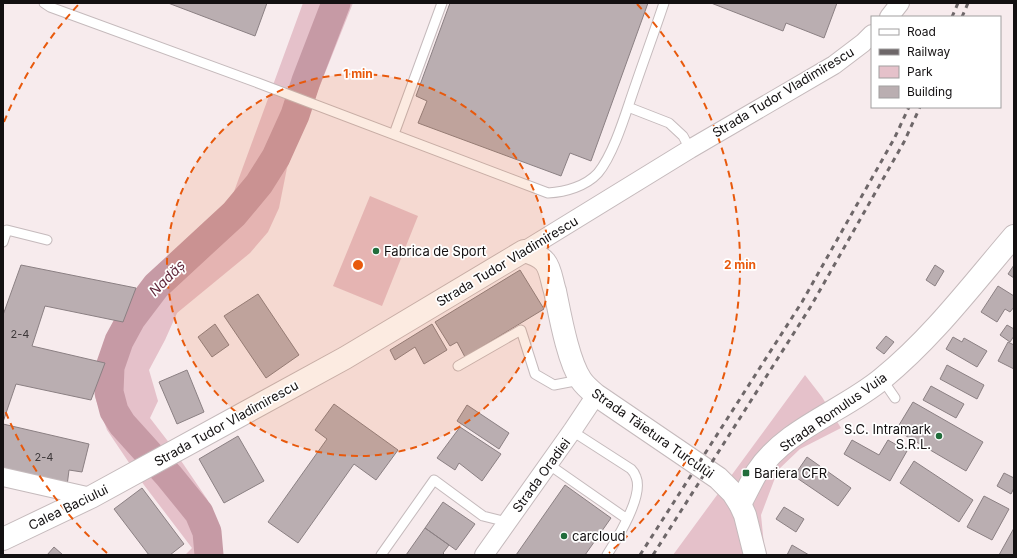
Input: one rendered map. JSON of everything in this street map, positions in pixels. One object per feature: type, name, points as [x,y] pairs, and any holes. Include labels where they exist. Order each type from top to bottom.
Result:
[{"type":"main road","name":"Strada Romulus Vuia","points":[[740,504],[758,471],[787,440],[801,430],[848,403],[882,379],[925,340],[1014,236]]},
{"type":"main road","name":"Strada Tăietura Turcului","points":[[524,251],[536,255],[546,263],[568,347],[580,380],[596,395],[718,478],[733,493],[746,515],[755,555]]},
{"type":"main road","name":"Strada Tudor Vladimirescu","points":[[133,474],[345,358],[524,251]]},
{"type":"main road","name":"Calea Baciului","points":[[3,539],[91,497],[133,474]]},
{"type":"street","points":[[890,16],[900,3]]},
{"type":"street","name":"Strada Tudor Vladimirescu","points":[[524,251],[690,149],[834,65],[871,35]]},
{"type":"street","name":"Strada Oradiei","points":[[484,555],[596,395]]},
{"type":"street","points":[[3,477],[91,497]]},
{"type":"lane","points":[[44,3],[548,193],[560,193],[581,186],[597,174],[603,166],[619,132],[664,3]]},
{"type":"lane","points":[[66,12],[69,3]]},
{"type":"lane","points":[[394,134],[442,3]]},
{"type":"lane","points":[[628,107],[669,123],[683,136],[690,149]]},
{"type":"lane","points":[[3,242],[7,230],[47,240]]},
{"type":"lane","points":[[458,366],[521,330],[536,374],[554,385],[580,380]]},
{"type":"lane","points":[[882,379],[896,398]]},
{"type":"lane","points":[[572,431],[631,468],[637,478],[638,488],[634,503],[621,534],[607,555]]},
{"type":"lane","points":[[548,464],[627,520]]},
{"type":"lane","points":[[381,555],[434,480],[483,516],[507,522]]},
{"type":"green space","points":[[303,3],[353,3],[287,168],[279,208],[268,232],[250,253],[177,313],[149,370],[158,401],[150,418],[167,440],[207,499],[219,530],[222,555],[185,555],[192,548],[144,485],[107,430],[95,397],[94,372],[107,339],[122,312],[180,246],[202,228],[232,197]]},
{"type":"green space","name":"Fabrica de Sport","points":[[370,196],[418,216],[382,306],[333,286]]},
{"type":"green space","points":[[805,375],[822,397],[841,428],[800,449],[778,470],[761,515],[765,555],[673,555]]},
{"type":"building","points":[[168,3],[267,3],[255,36]]},
{"type":"building","points":[[450,3],[648,3],[591,161],[570,153],[561,176],[418,123],[427,101],[416,96]]},
{"type":"building","points":[[711,3],[837,3],[824,38],[786,23],[783,31]]},
{"type":"building","points":[[21,265],[136,288],[123,322],[45,306],[32,346],[105,363],[91,400],[16,384],[3,422],[3,315]]},
{"type":"building","points":[[935,265],[944,271],[935,286],[926,280]]},
{"type":"building","points":[[1014,265],[1014,278],[1008,274]]},
{"type":"building","points":[[520,270],[544,309],[465,357],[457,342],[450,346],[435,322]]},
{"type":"building","points":[[998,286],[1014,296],[1014,307],[1010,312],[1005,309],[997,322],[981,312]]},
{"type":"building","points":[[258,294],[299,355],[266,378],[224,316]]},
{"type":"building","points":[[215,324],[229,345],[212,357],[198,337]]},
{"type":"building","points":[[432,324],[447,350],[424,364],[415,347],[395,360],[390,350]]},
{"type":"building","points":[[1007,325],[1014,329],[1014,336],[1010,342],[1000,335]]},
{"type":"building","points":[[886,336],[894,342],[884,354],[876,348]]},
{"type":"building","points":[[953,337],[962,342],[964,338],[987,351],[977,367],[946,349]]},
{"type":"building","points":[[1008,342],[1014,345],[1014,369],[998,361]]},
{"type":"building","points":[[947,365],[984,385],[977,399],[940,379]]},
{"type":"building","points":[[187,370],[204,412],[177,424],[159,382]]},
{"type":"building","points":[[931,386],[964,404],[956,418],[923,400]]},
{"type":"building","name":"S.C. Intramark S.R.L.","points":[[913,402],[983,442],[966,471],[896,430]]},
{"type":"building","points":[[334,404],[398,450],[376,480],[354,464],[298,543],[268,522],[327,439],[315,430]]},
{"type":"building","points":[[467,405],[509,433],[499,449],[457,421]]},
{"type":"building","points":[[3,424],[89,444],[82,472],[69,470],[67,486],[3,470]]},
{"type":"building","points":[[460,427],[501,454],[482,481],[459,463],[455,470],[437,458]]},
{"type":"building","points":[[238,436],[264,481],[224,503],[199,459]]},
{"type":"building","points":[[852,440],[879,455],[888,440],[907,451],[890,481],[844,454]]},
{"type":"building","points":[[807,457],[851,488],[838,506],[794,476]]},
{"type":"building","points":[[914,461],[973,500],[959,522],[900,483]]},
{"type":"building","points":[[1004,473],[1014,478],[1014,488],[1011,494],[997,486]]},
{"type":"building","name":"carcloud","points":[[565,485],[611,518],[585,555],[516,555]]},
{"type":"building","points":[[142,488],[184,544],[170,555],[149,555],[114,509]]},
{"type":"building","points":[[984,496],[1009,509],[992,540],[967,527]]},
{"type":"building","points":[[443,502],[475,524],[456,550],[425,528]]},
{"type":"building","points":[[784,507],[804,519],[796,532],[776,519]]},
{"type":"building","points":[[425,528],[449,545],[443,553],[445,555],[406,555]]},
{"type":"building","points":[[1014,528],[1014,555],[999,555]]},
{"type":"building","points":[[792,545],[809,555],[787,555]]},
{"type":"building","points":[[54,547],[63,555],[47,555]]},
{"type":"waterway","name":"Nadăș","points":[[209,555],[207,532],[199,513],[169,476],[122,424],[114,411],[109,392],[110,367],[119,341],[131,319],[156,286],[234,214],[259,184],[276,157],[295,115],[306,81],[336,3]]},
{"type":"railway","points":[[952,16],[958,3]]},
{"type":"railway","points":[[962,16],[968,3]]},
{"type":"railway","points":[[640,555],[802,302],[894,139],[909,108]]},
{"type":"railway","points":[[653,555],[811,306],[904,142],[920,108]]},
{"type":"place","name":"Fabrica de Sport","points":[[376,251]]},
{"type":"place","name":"S.C. Intramark S.R.L.","points":[[939,436]]},
{"type":"place","name":"Bariera CFR","points":[[746,473]]},
{"type":"place","name":"carcloud","points":[[564,536]]}]
